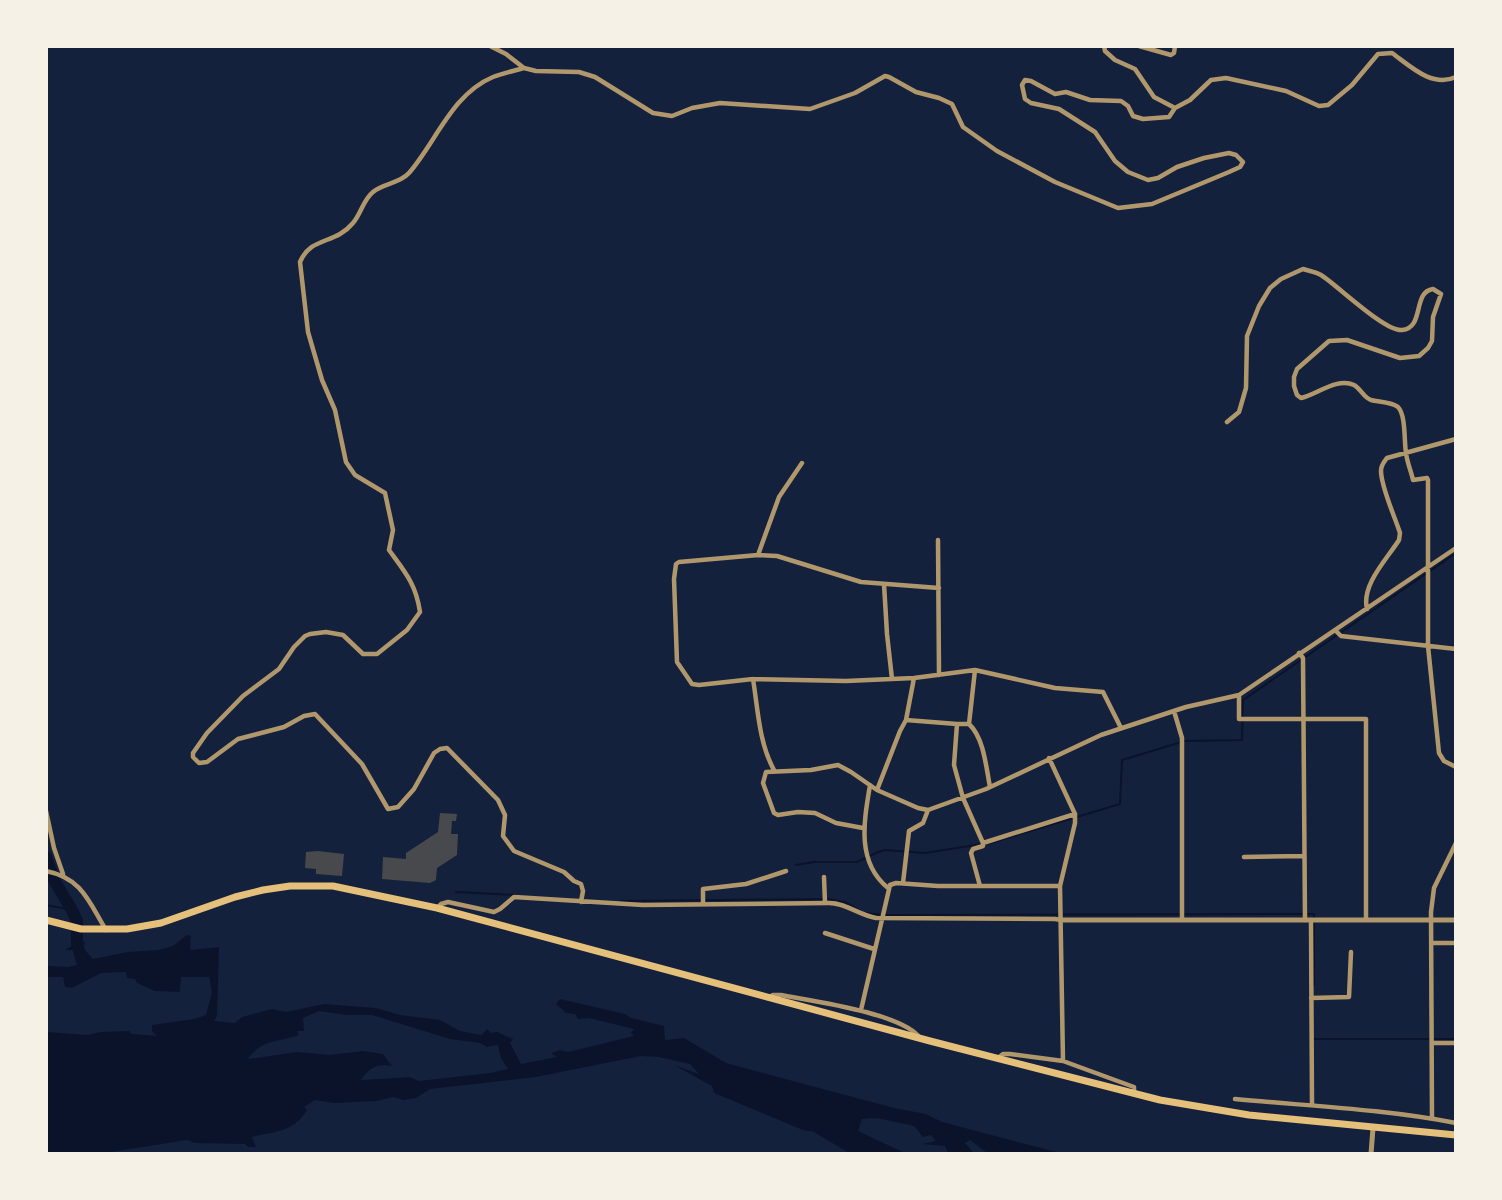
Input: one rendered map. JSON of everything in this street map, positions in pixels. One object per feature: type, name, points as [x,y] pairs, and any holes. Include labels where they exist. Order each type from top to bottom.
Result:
[{"type":"highway","points":[[46,920],[81,929],[106,930],[161,922],[235,897],[290,886],[333,886],[437,908],[998,1059],[1186,1106],[1373,1131],[1455,1136]]},
{"type":"street","points":[[490,46],[506,54],[524,68],[536,71],[579,72],[595,77],[653,113],[672,116],[692,108],[720,103],[810,109],[855,93],[885,76],[889,77],[916,92],[952,104],[963,127],[1011,160],[1055,182],[1118,208],[1152,204],[1240,167],[1243,162],[1236,155],[1228,153],[1177,167],[1158,178],[1148,180],[1128,172],[1115,161],[1095,132],[1059,110],[1031,103],[1025,99],[1022,85],[1025,80],[1055,94],[1066,92],[1090,100],[1121,101],[1128,106],[1133,116],[1143,119],[1169,117],[1175,108],[1190,100],[1211,80],[1226,78],[1286,91],[1319,106],[1328,105],[1352,85],[1378,54],[1392,53],[1427,77],[1446,81],[1455,77]]},
{"type":"street","points":[[1104,46],[1105,51],[1115,60],[1134,69],[1154,97],[1175,108]]},
{"type":"street","points":[[1139,46],[1171,55],[1174,53],[1175,46]]},
{"type":"street","points":[[524,68],[491,78],[466,96],[441,126],[407,175],[396,183],[379,187],[373,191],[355,221],[345,231],[337,237],[310,246],[300,262],[308,332],[322,380],[335,410],[346,462],[356,475],[386,493],[393,530],[389,549],[413,583],[418,596],[420,612],[407,630],[376,654],[363,654],[343,635],[326,632],[305,636],[294,647],[279,669],[243,696],[207,733],[193,756],[199,763],[207,762],[238,739],[284,727],[304,716],[315,714],[362,764],[388,808],[398,807],[414,789],[434,753],[447,748],[498,800],[505,815],[503,836],[508,845],[521,855],[564,872],[581,884],[583,891],[581,902]]},
{"type":"street","points":[[1227,422],[1239,412],[1246,388],[1247,336],[1259,306],[1270,288],[1281,279],[1303,269],[1320,274],[1380,320],[1401,331],[1409,328],[1416,320],[1421,297],[1428,289],[1433,288],[1441,294],[1433,317],[1432,340],[1428,348],[1419,356],[1401,358],[1347,340],[1329,341],[1298,369],[1294,376],[1297,395],[1301,398],[1309,397],[1332,385],[1347,384],[1354,385],[1367,399],[1399,407],[1413,480],[1427,478],[1428,480],[1428,646],[1438,751],[1444,761],[1455,767]]},
{"type":"street","points":[[1367,609],[1367,592],[1371,582],[1399,540],[1400,533],[1380,471],[1382,464],[1388,458],[1455,439]]},
{"type":"street","points":[[758,555],[778,497],[802,463]]},
{"type":"street","points":[[938,540],[939,675]]},
{"type":"street","points":[[863,828],[836,823],[815,813],[798,812],[778,815],[774,813],[763,780],[766,772],[811,770],[838,765],[877,790],[928,810],[990,787],[1083,742],[1174,711],[1239,695],[1455,548]]},
{"type":"street","points":[[939,588],[848,579],[777,556],[758,555],[679,562],[674,569],[677,662],[692,684],[699,685],[753,680],[846,681],[914,678],[975,670],[1055,688],[1103,692],[1121,728]]},
{"type":"street","points":[[884,584],[892,679]]},
{"type":"street","points":[[1336,631],[1341,636],[1455,649]]},
{"type":"street","points":[[1299,653],[1303,658],[1304,856],[1311,998],[1312,1105]]},
{"type":"street","points":[[969,724],[975,670]]},
{"type":"street","points":[[877,790],[906,720],[914,678]]},
{"type":"street","points":[[753,680],[762,735],[774,770]]},
{"type":"street","points":[[1239,695],[1239,719],[1366,719],[1366,920]]},
{"type":"street","points":[[1174,711],[1182,738],[1182,920]]},
{"type":"street","points":[[906,720],[969,724],[975,730],[983,754],[990,787]]},
{"type":"street","points":[[957,723],[954,765],[963,798],[983,843]]},
{"type":"street","points":[[1049,758],[1075,814],[1075,823],[1060,886],[1062,1061]]},
{"type":"street","points":[[870,785],[863,828],[865,846],[873,869],[888,888]]},
{"type":"street","points":[[903,883],[909,831],[923,823],[928,810]]},
{"type":"street","points":[[46,811],[54,848],[63,874],[84,892],[106,930]]},
{"type":"street","points":[[980,886],[971,851],[983,846],[983,843],[1075,814]]},
{"type":"street","points":[[1432,1118],[1431,920],[1434,888],[1455,843]]},
{"type":"street","points":[[1244,857],[1304,856]]},
{"type":"street","points":[[46,871],[63,874]]},
{"type":"street","points":[[704,904],[703,889],[746,884],[786,871]]},
{"type":"street","points":[[824,877],[825,903]]},
{"type":"street","points":[[861,1010],[888,888],[893,883],[930,886],[1060,886]]},
{"type":"street","points":[[437,908],[448,902],[494,912],[514,897],[643,905],[825,903],[844,905],[864,915],[881,918],[1455,920]]},
{"type":"street","points":[[825,933],[874,949]]},
{"type":"street","points":[[1431,943],[1455,943]]},
{"type":"street","points":[[1311,998],[1349,997],[1351,952]]},
{"type":"street","points":[[768,998],[781,995],[861,1010],[913,1031],[920,1038]]},
{"type":"street","points":[[1431,1043],[1455,1043]]},
{"type":"street","points":[[998,1059],[1002,1054],[1010,1054],[1062,1061],[1134,1087],[1134,1094]]},
{"type":"street","points":[[1235,1099],[1432,1118],[1455,1123]]},
{"type":"street","points":[[1371,1154],[1373,1131]]},
{"type":"water","points":[[187,935],[191,936],[190,950],[219,947],[217,1016],[214,1021],[235,1023],[242,1017],[272,1009],[286,1012],[324,1004],[376,1008],[400,1015],[440,1020],[460,1031],[482,1035],[487,1029],[491,1033],[497,1032],[513,1039],[510,1043],[521,1064],[557,1057],[551,1053],[560,1050],[568,1052],[634,1036],[631,1033],[634,1029],[589,1018],[578,1019],[575,1014],[566,1013],[556,1004],[560,999],[625,1014],[631,1018],[664,1026],[665,1040],[684,1038],[726,1063],[894,1108],[926,1114],[942,1122],[1060,1153],[987,1153],[970,1140],[965,1143],[974,1153],[948,1153],[945,1146],[922,1144],[936,1141],[931,1135],[923,1137],[914,1126],[877,1118],[862,1119],[858,1131],[905,1153],[849,1153],[814,1132],[803,1130],[714,1093],[712,1086],[674,1065],[699,1074],[690,1064],[659,1057],[641,1056],[536,1077],[430,1089],[416,1098],[404,1100],[393,1097],[377,1101],[334,1103],[315,1100],[304,1107],[307,1110],[302,1118],[290,1127],[252,1137],[256,1147],[248,1147],[245,1144],[195,1143],[187,1140],[105,1153],[47,1153],[47,1032],[87,1035],[129,1031],[132,1034],[157,1036],[152,1031],[152,1025],[206,1015],[212,992],[209,977],[181,977],[180,992],[155,991],[137,983],[135,979],[127,978],[126,972],[101,973],[72,988],[65,987],[63,977],[47,977],[47,966],[77,965],[73,950],[65,950],[72,946],[72,942],[85,942],[83,948],[93,959],[173,946]],"holes":[[[319,1011],[346,1015],[372,1015],[450,1039],[480,1043],[487,1047],[498,1045],[501,1058],[508,1069],[419,1081],[410,1077],[361,1080],[373,1067],[392,1066],[383,1054],[363,1051],[330,1055],[297,1052],[248,1059],[265,1044],[299,1035],[297,1031],[304,1031],[303,1018]]]},
{"type":"building","points":[[440,813],[457,814],[456,821],[452,821],[451,834],[458,834],[457,855],[437,868],[436,880],[430,883],[382,879],[383,857],[406,859],[406,853],[438,832]]},
{"type":"building","points":[[306,852],[344,854],[342,876],[316,874],[316,869],[305,868]]},
{"type":"waterway","points":[[987,844],[1120,804],[1122,760],[1185,741],[1242,740],[1243,700],[1456,553]]},
{"type":"waterway","points":[[796,865],[814,862],[857,862],[885,850],[925,853],[982,844]]},
{"type":"waterway","points":[[46,857],[54,880],[77,921],[77,945],[81,956]]},
{"type":"waterway","points":[[456,892],[516,895]]},
{"type":"waterway","points":[[621,901],[828,899],[845,902],[861,911]]},
{"type":"waterway","points":[[46,905],[72,910]]},
{"type":"waterway","points":[[866,913],[884,915],[1314,914],[1314,985]]},
{"type":"waterway","points":[[1313,1039],[1456,1039]]}]
